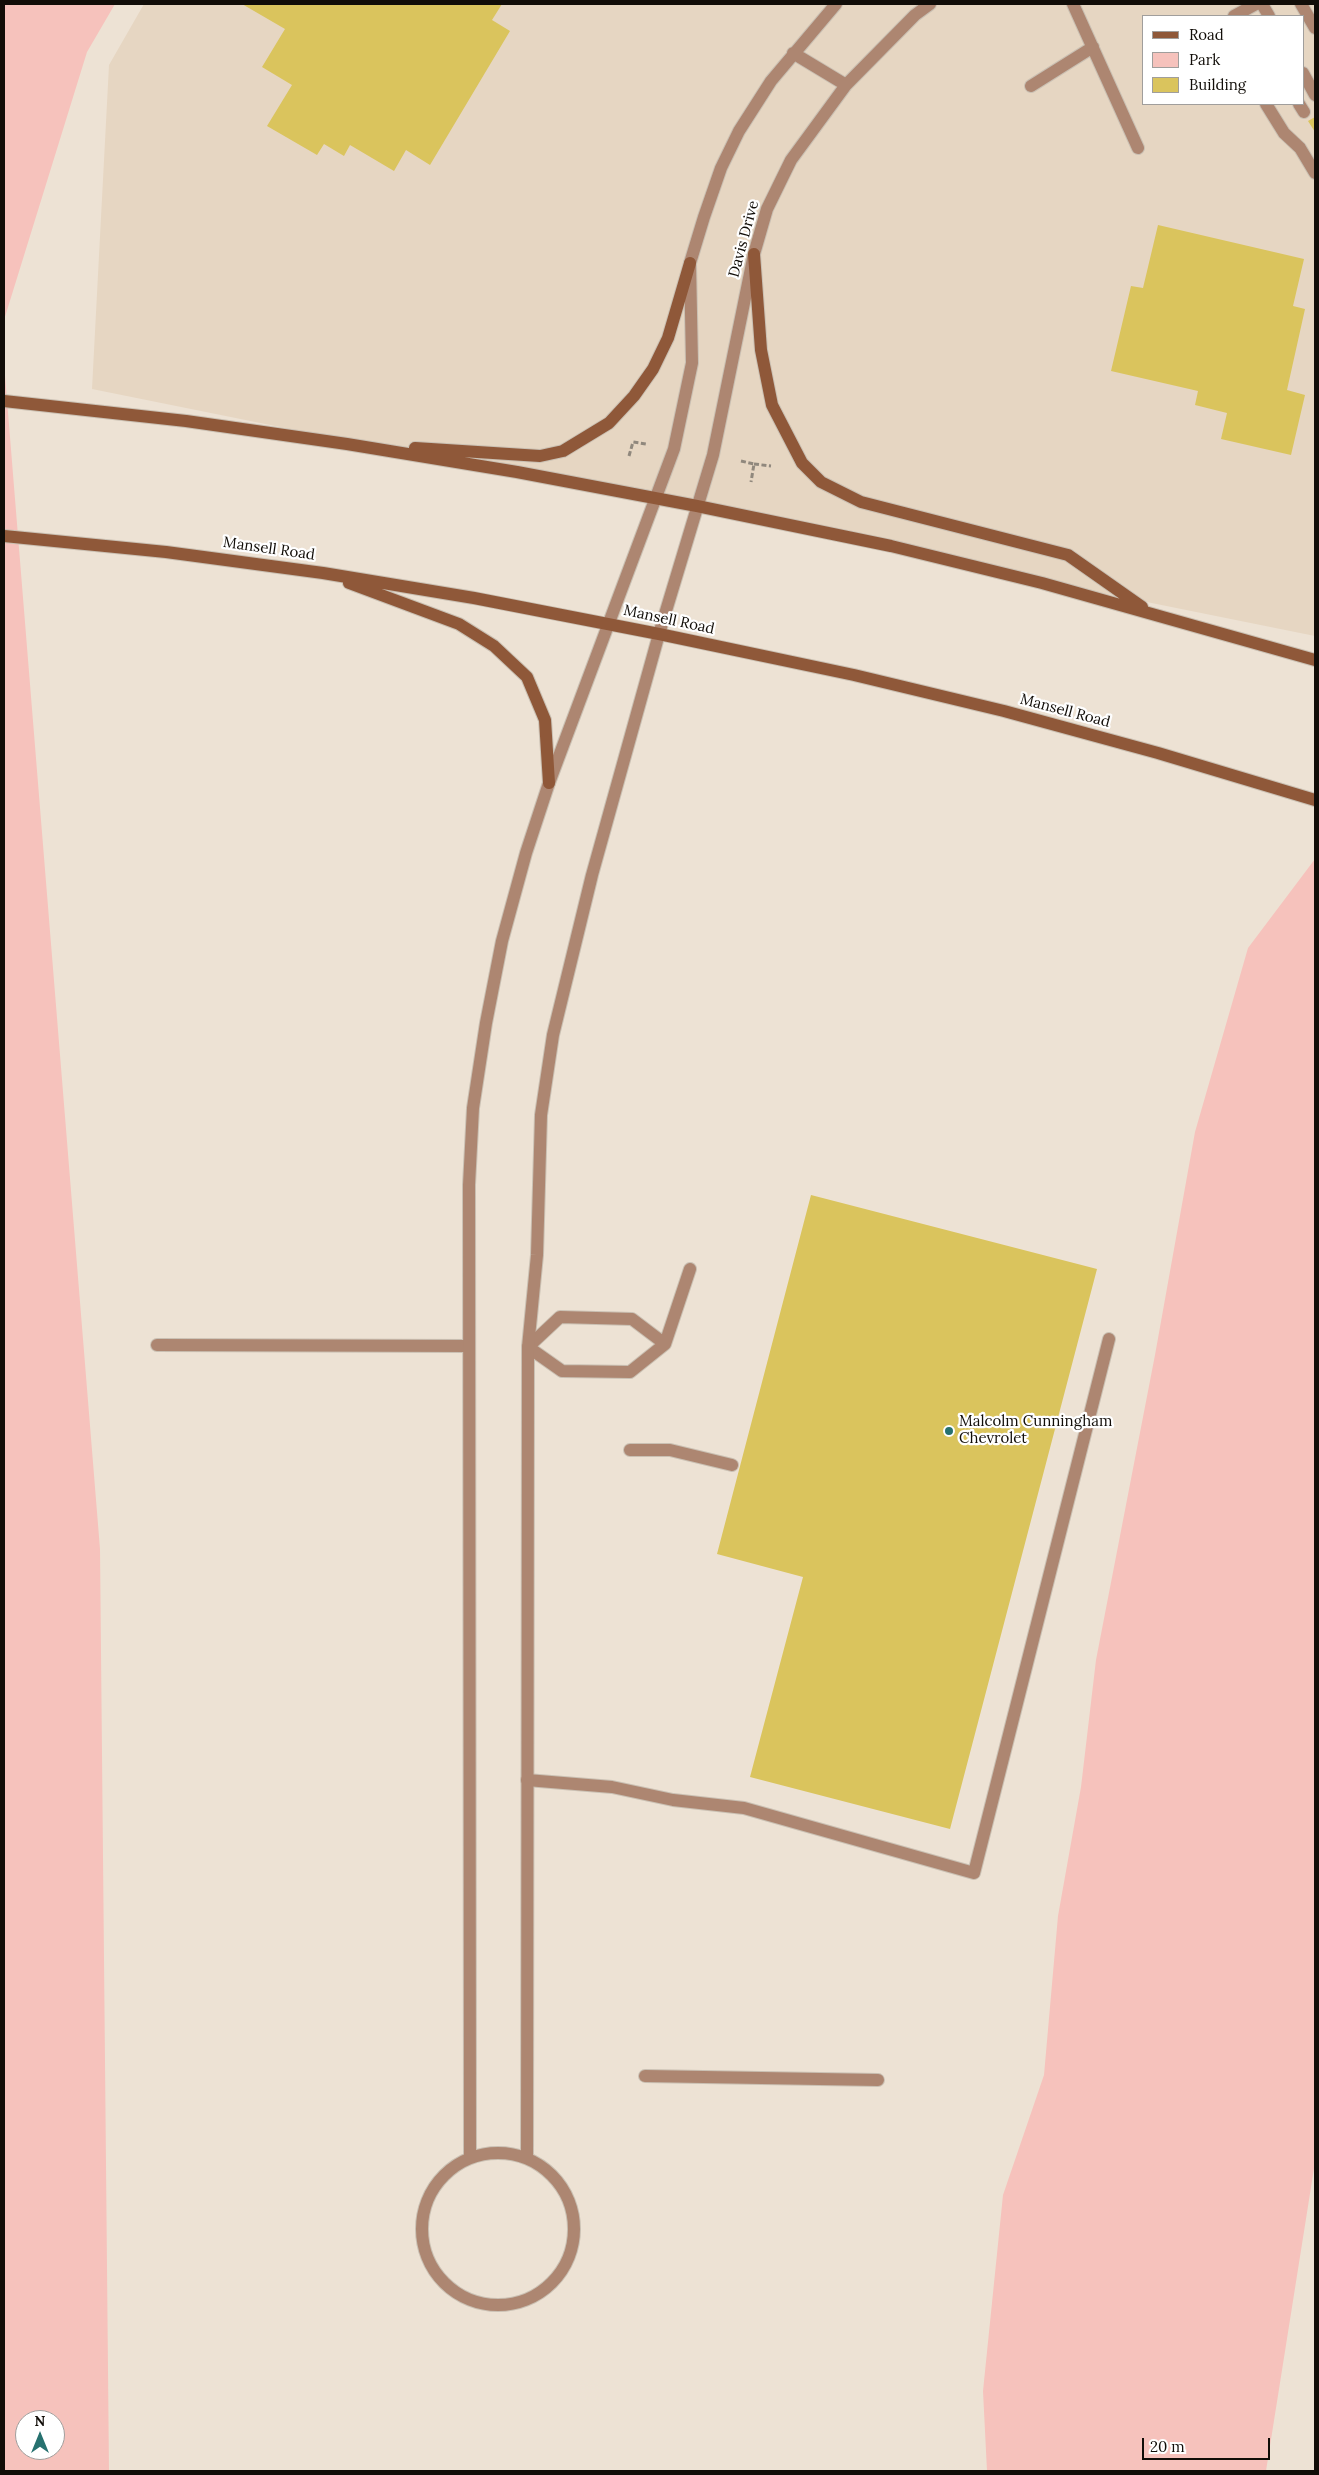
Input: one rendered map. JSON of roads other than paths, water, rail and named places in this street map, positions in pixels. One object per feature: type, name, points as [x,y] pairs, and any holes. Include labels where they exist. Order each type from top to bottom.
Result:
[{"type":"main road","points":[[754,254],[761,350],[772,406],[802,463],[822,482],[862,502],[1068,554],[1150,612]]},
{"type":"main road","points":[[348,444],[540,456],[570,447],[609,423],[634,396],[653,370],[668,338],[690,263]]},
{"type":"main road","points":[[4,401],[186,421],[348,444],[657,498],[891,546],[1042,583],[1315,660]]},
{"type":"main road","name":"Mansell Road","points":[[4,536],[166,552],[323,573],[474,598],[659,634],[854,675],[1004,711],[1158,753],[1315,800]]},
{"type":"main road","points":[[323,573],[459,624],[494,646],[527,678],[545,720],[549,783]]},
{"type":"street","points":[[470,2158],[469,1185],[473,1108],[486,1023],[502,941],[526,853],[549,783],[674,449],[692,363],[690,263],[718,176],[738,131],[771,80],[836,4]]},
{"type":"street","name":"Davis Drive","points":[[527,2158],[528,1347],[537,1255],[541,1116],[553,1035],[590,884],[659,634],[718,433],[754,254],[767,209],[792,160],[846,86],[915,15],[930,4]]},
{"type":"street","points":[[1073,4],[1138,148]]},
{"type":"street","points":[[1262,4],[1268,15]]},
{"type":"street","points":[[1301,4],[1315,28]]},
{"type":"street","points":[[1031,86],[1093,47]]},
{"type":"street","points":[[793,53],[846,86]]},
{"type":"street","points":[[1304,76],[1315,95]]},
{"type":"street","points":[[1267,105],[1284,133],[1300,148],[1315,173]]},
{"type":"street","points":[[665,1344],[632,1319],[560,1318],[528,1347],[562,1371],[630,1372],[665,1344],[690,1269]]},
{"type":"street","points":[[527,1780],[612,1787],[673,1800],[744,1808],[974,1873],[1109,1339]]},
{"type":"street","points":[[157,1345],[469,1346]]},
{"type":"street","points":[[630,1450],[670,1450],[732,1465]]},
{"type":"street","points":[[645,2076],[878,2080]]},
{"type":"street","points":[[497,2152],[527,2158],[553,2174],[570,2200],[575,2229],[569,2258],[555,2280],[534,2296],[509,2304],[483,2304],[462,2296],[441,2280],[427,2257],[421,2230],[427,2200],[444,2174],[470,2158],[497,2152]]},
{"type":"place","name":"Malcolm Cunningham Chevrolet","points":[[949,1431]]}]
